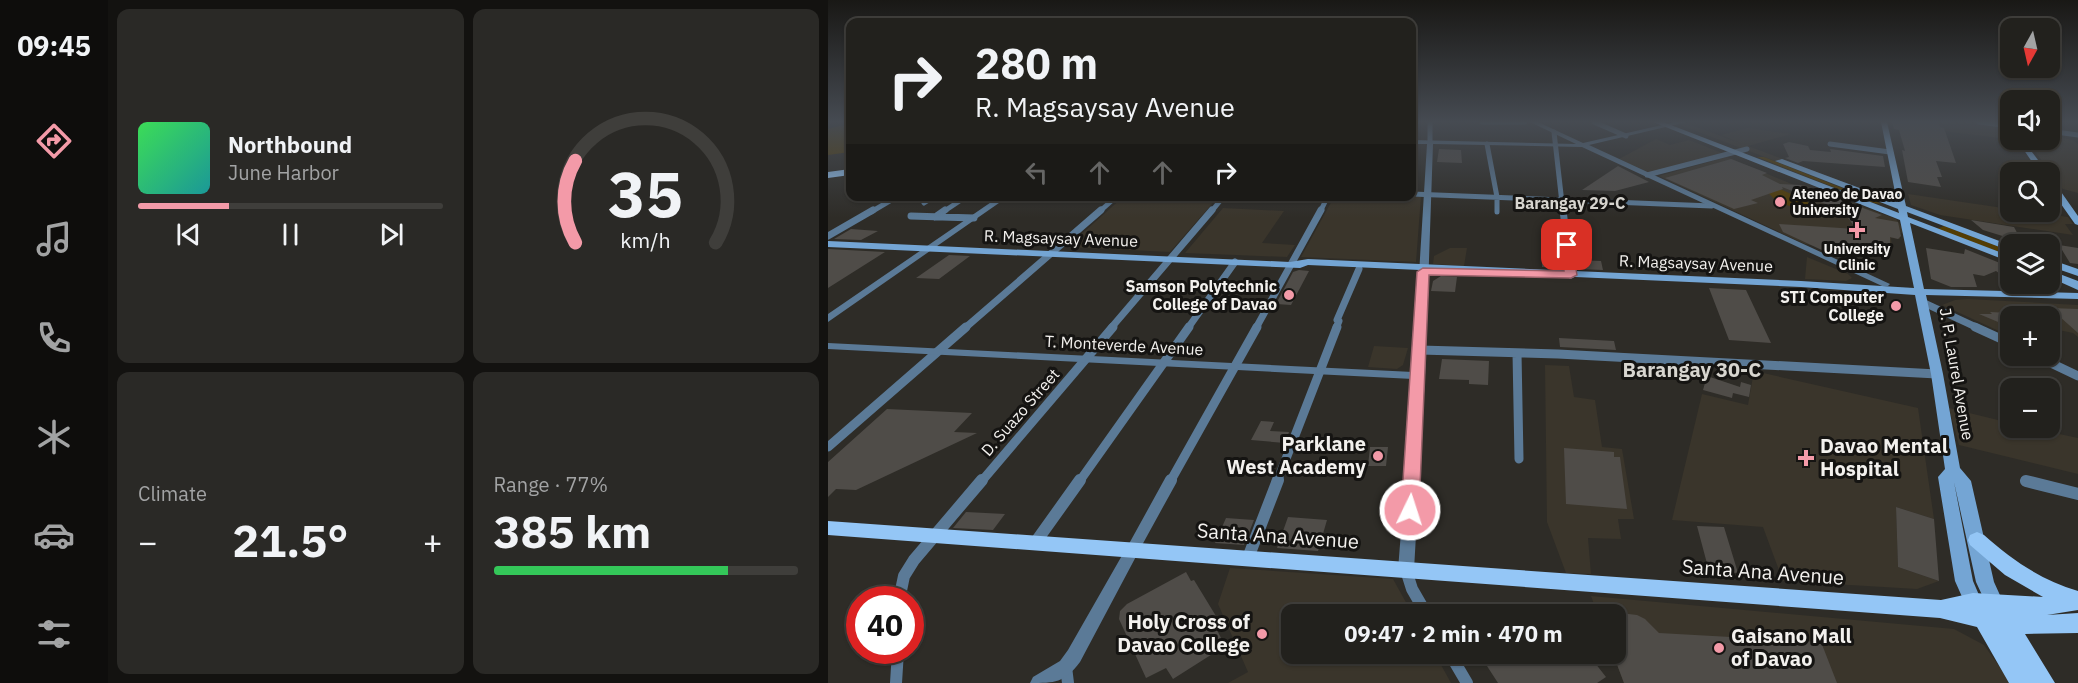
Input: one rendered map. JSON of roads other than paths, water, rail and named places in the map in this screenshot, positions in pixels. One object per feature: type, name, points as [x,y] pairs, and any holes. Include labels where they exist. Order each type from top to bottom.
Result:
[{"type":"main road","points":[[1750,154],[1884,205],[1903,207],[2000,244]]},
{"type":"main road","points":[[1759,154],[1884,205],[1906,219],[2000,255]]},
{"type":"main road","name":"J. P. Laurel Avenue","points":[[1890,154],[1937,374],[1953,470],[1963,481],[1987,587],[1989,612],[2022,683]]},
{"type":"main road","points":[[828,174],[846,172]]},
{"type":"main road","points":[[2060,197],[2078,222]]},
{"type":"main road","name":"R. Magsaysay Avenue","points":[[828,244],[1293,264],[1359,269],[1423,269]]},
{"type":"main road","name":"R. Magsaysay Avenue","points":[[1293,264],[1308,262],[1423,269],[1801,284],[1898,290],[1921,295],[1948,291],[2078,296]]},
{"type":"main road","points":[[2060,269],[2077,280]]},
{"type":"main road","points":[[2060,276],[2077,280]]},
{"type":"main road","name":"R. Magsaysay Avenue","points":[[1801,284],[1813,282],[1885,284],[1921,295]]},
{"type":"main road","points":[[1921,295],[1935,295],[1948,291]]},
{"type":"main road","name":"J. P. Laurel Avenue","points":[[1953,470],[1946,477],[1964,581],[2043,683]]},
{"type":"main road","name":"Santa Ana Avenue","points":[[828,528],[1989,612]]},
{"type":"main road","points":[[1977,540],[2022,578],[2055,593],[2078,600]]},
{"type":"main road","points":[[1989,612],[2078,600]]},
{"type":"main road","points":[[1989,612],[2048,625],[2078,623]]},
{"type":"street","points":[[1420,604],[1406,570],[1419,376],[1429,154]]},
{"type":"street","points":[[1489,154],[1497,197],[1497,212]]},
{"type":"street","points":[[1557,154],[1571,275]]},
{"type":"street","points":[[1601,154],[1885,284]]},
{"type":"street","points":[[1647,175],[1727,154]]},
{"type":"street","points":[[1416,194],[1712,206]]},
{"type":"street","points":[[828,236],[889,201]]},
{"type":"street","points":[[934,217],[959,201]]},
{"type":"street","points":[[828,319],[999,201]]},
{"type":"street","points":[[828,447],[1111,201]]},
{"type":"street","name":"D. Suazo Street","points":[[902,586],[904,576],[936,536],[1220,201]]},
{"type":"street","points":[[1039,683],[1067,675],[1133,549],[1293,264],[1325,201]]},
{"type":"street","points":[[911,216],[974,218]]},
{"type":"street","points":[[1035,543],[1235,262]]},
{"type":"street","points":[[1248,558],[1321,371],[1339,321],[1337,320],[1359,269]]},
{"type":"street","points":[[1854,271],[1857,283]]},
{"type":"street","points":[[1921,295],[2000,338]]},
{"type":"street","name":"T. Monteverde Avenue","points":[[828,346],[1419,376]]},
{"type":"street","points":[[1420,350],[1937,374]]},
{"type":"street","points":[[1517,353],[1519,459]]},
{"type":"street","points":[[2057,366],[2078,376]]},
{"type":"street","points":[[2026,481],[2078,494]]},
{"type":"street","points":[[896,683],[897,664]]},
{"type":"street","points":[[1456,664],[1467,683]]},
{"type":"place","name":"Ateneo de Davao University","points":[[1780,202]]},
{"type":"place","name":"University Clinic","points":[[1857,230]]},
{"type":"place","name":"Samson Polytechnic College of Davao","points":[[1289,295]]},
{"type":"place","name":"STI Computer College","points":[[1896,306]]},
{"type":"place","name":"Parklane West Academy","points":[[1378,456]]},
{"type":"place","name":"Davao Mental Hospital","points":[[1806,458]]},
{"type":"place","name":"Holy Cross of Davao College","points":[[1262,634]]},
{"type":"place","name":"Gaisano Mall of Davao","points":[[1719,648]]},
{"type":"district","name":"Barangay 29-C","points":[[1570,203]]},
{"type":"district","name":"Barangay 30-C","points":[[1692,370]]}]
